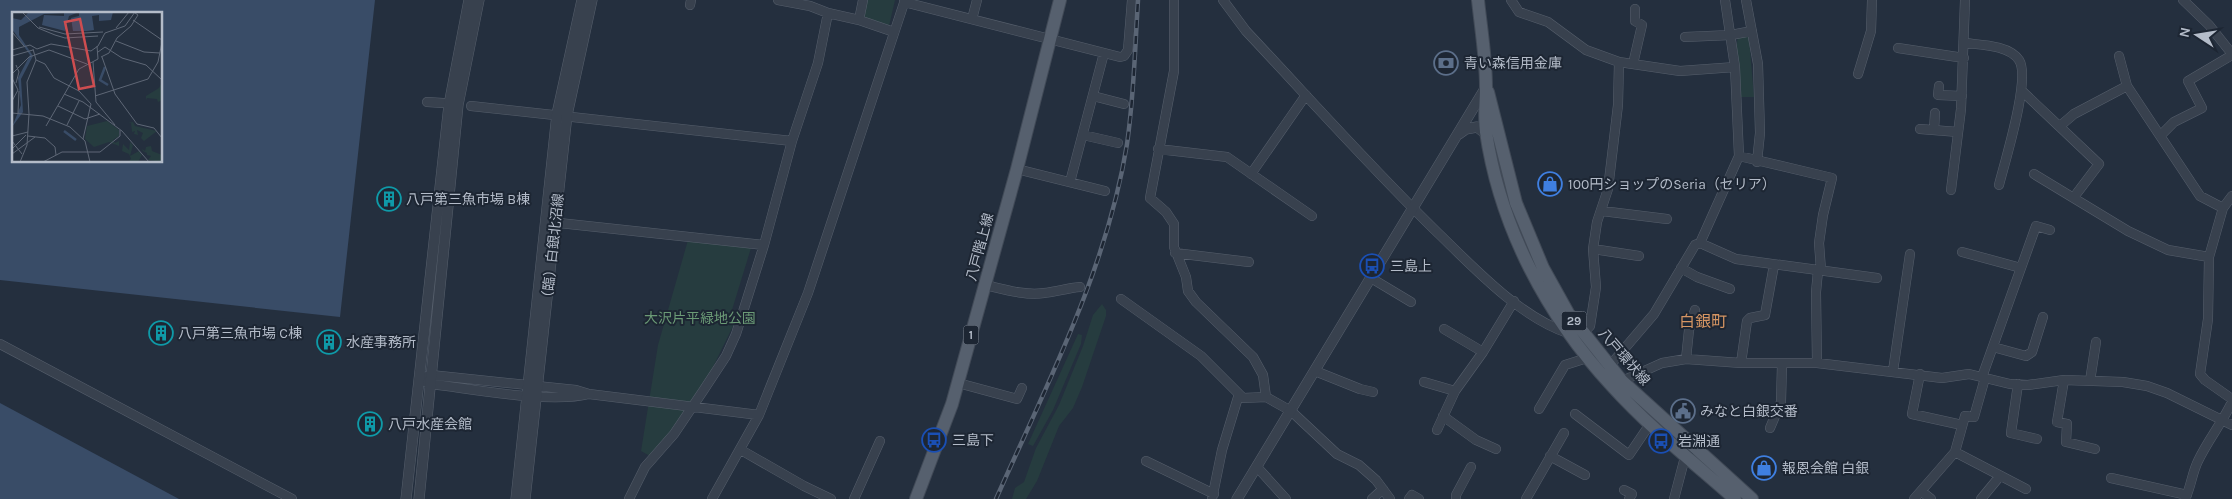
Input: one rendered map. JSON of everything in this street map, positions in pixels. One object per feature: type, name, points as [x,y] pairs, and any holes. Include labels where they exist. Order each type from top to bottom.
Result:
[{"type":"main road","name":"八戸階上線","points":[[916,499],[934,457],[958,383],[1017,169],[1060,0]]},
{"type":"main road","name":"八戸環状線","points":[[1478,0],[1486,87],[1484,116],[1494,172],[1516,238],[1540,287],[1587,358],[1622,381],[1735,499]]},
{"type":"main road","name":"八戸環状線","points":[[1486,87],[1493,104],[1507,175],[1528,237],[1554,290],[1583,333],[1605,371],[1650,424],[1752,499]]},
{"type":"street","points":[[406,499],[449,105],[470,0]]},
{"type":"street","points":[[419,499],[458,105],[479,0]]},
{"type":"street","name":"（臨）白銀北沼線","points":[[525,499],[533,390],[562,114],[582,0]]},
{"type":"street","name":"（臨）白銀北沼線","points":[[562,114],[592,0]]},
{"type":"street","points":[[778,0],[811,3],[828,13],[859,20],[894,32]]},
{"type":"street","points":[[859,20],[863,0]]},
{"type":"street","points":[[972,19],[977,0]]},
{"type":"street","points":[[712,499],[759,415],[808,293],[904,1],[1120,57],[1124,56],[1128,50],[1132,0]]},
{"type":"street","points":[[1174,0],[1174,71],[1150,198],[1166,212],[1174,224],[1176,253],[1186,277],[1188,291],[1253,357],[1263,375],[1266,397]]},
{"type":"street","points":[[1223,0],[1246,31],[1306,95],[1412,208],[1480,274],[1514,301],[1554,328],[1568,332]]},
{"type":"street","points":[[1511,0],[1519,12],[1548,22],[1586,50],[1619,62],[1680,71],[1736,67]]},
{"type":"street","points":[[1605,371],[1654,314],[1695,245],[1700,242],[1739,156],[1736,67],[1725,0]]},
{"type":"street","points":[[1746,0],[1758,64],[1760,134],[1757,162]]},
{"type":"street","points":[[1858,74],[1871,31],[1872,0]]},
{"type":"street","points":[[1951,190],[1962,96],[1965,0]]},
{"type":"street","points":[[2161,135],[2174,122],[2202,108],[2188,81],[2232,54],[2209,25],[2183,0]]},
{"type":"street","points":[[1633,64],[1642,25],[1635,21],[1635,10]]},
{"type":"street","points":[[629,499],[644,467],[674,434],[729,349],[748,300],[792,141],[818,62],[828,13]]},
{"type":"street","points":[[1685,37],[1731,35],[1752,30]]},
{"type":"street","points":[[1965,43],[2004,50],[2019,59],[2023,68],[2022,92],[2000,185]]},
{"type":"street","points":[[1898,48],[1964,58]]},
{"type":"street","points":[[1070,182],[1104,53]]},
{"type":"street","points":[[2119,56],[2127,86],[2200,196],[2223,208]]},
{"type":"street","points":[[1583,333],[1590,326],[1596,287],[1593,249],[1597,222],[1608,189],[1617,118],[1620,81],[1619,62]]},
{"type":"street","points":[[1939,86],[1938,94],[1962,96]]},
{"type":"street","points":[[2060,126],[2074,114],[2127,86]]},
{"type":"street","points":[[1237,499],[1486,87]]},
{"type":"street","points":[[2022,92],[2099,164],[2074,197]]},
{"type":"street","points":[[1252,174],[1306,95]]},
{"type":"street","points":[[1093,96],[1124,104]]},
{"type":"street","points":[[428,102],[443,103]]},
{"type":"street","points":[[471,106],[562,114],[792,141]]},
{"type":"street","points":[[1934,130],[1935,113]]},
{"type":"street","points":[[1457,135],[1466,129],[1477,127],[1486,134]]},
{"type":"street","points":[[1920,129],[1958,132]]},
{"type":"street","points":[[1082,135],[1118,143]]},
{"type":"street","points":[[1158,150],[1226,157],[1312,216]]},
{"type":"street","points":[[1739,156],[1757,162],[1832,178],[1823,215],[1819,243],[1820,271],[1816,292],[1816,363]]},
{"type":"street","points":[[1017,169],[1105,191]]},
{"type":"street","points":[[2034,174],[2128,232],[2168,250],[2209,257]]},
{"type":"street","points":[[2111,478],[2186,497],[2197,463],[2208,442],[2223,421],[2232,400],[2205,380],[2200,374],[2208,319],[2209,257],[2223,208],[2232,196]]},
{"type":"street","points":[[1602,211],[1667,219]]},
{"type":"street","points":[[550,222],[764,245]]},
{"type":"street","points":[[1914,499],[1955,452],[1965,416],[1974,416],[1993,347],[2036,226],[2050,230]]},
{"type":"street","points":[[1700,242],[1736,259],[1877,278]]},
{"type":"street","points":[[1593,249],[1640,256]]},
{"type":"street","points":[[1962,252],[2021,268]]},
{"type":"street","points":[[1176,253],[1249,262]]},
{"type":"street","points":[[1893,371],[1910,254]]},
{"type":"street","points":[[1741,363],[1747,322],[1750,318],[1765,315],[1774,265]]},
{"type":"street","points":[[1682,268],[1697,277],[1730,289]]},
{"type":"street","points":[[1372,278],[1411,302]]},
{"type":"street","points":[[985,285],[1043,294],[1064,288],[1080,287]]},
{"type":"street","points":[[1121,299],[1201,356],[1242,398],[1266,397],[1291,411],[1337,454],[1359,465],[1384,489],[1390,499]]},
{"type":"street","points":[[1437,430],[1455,391],[1483,352],[1514,301]]},
{"type":"street","points":[[1686,359],[1689,330],[1695,310]]},
{"type":"street","points":[[1993,347],[2026,356],[2032,352],[2043,316]]},
{"type":"street","points":[[1444,329],[1483,352]]},
{"type":"street","points":[[2090,381],[2096,342]]},
{"type":"street","points":[[0,344],[292,499]]},
{"type":"street","points":[[1539,409],[1565,364],[1587,358]]},
{"type":"street","points":[[1622,381],[1662,363],[1686,359],[1741,363],[1816,363],[1942,378],[1969,374],[2018,384],[2064,380],[2090,381],[2147,386],[2167,393],[2232,425]]},
{"type":"street","points":[[1770,428],[1780,402],[1782,364]]},
{"type":"street","points":[[1315,371],[1360,389],[1373,392]]},
{"type":"street","points":[[1920,374],[1912,414],[1962,425]]},
{"type":"street","points":[[419,379],[533,390],[576,390],[589,394],[691,408],[759,415]]},
{"type":"street","points":[[2064,380],[2057,422],[2068,424],[2066,442],[2095,449]]},
{"type":"street","points":[[1424,382],[1455,391]]},
{"type":"street","points":[[958,383],[1017,399],[1022,388]]},
{"type":"street","points":[[2018,384],[2011,433],[2036,439]]},
{"type":"street","name":"（臨）白銀北沼線","points":[[516,499],[533,390]]},
{"type":"street","points":[[1146,460],[1213,496],[1222,450],[1239,394]]},
{"type":"street","points":[[1574,414],[1629,455],[1650,424]]},
{"type":"street","points":[[1443,416],[1476,440],[1496,449]]},
{"type":"street","points":[[1526,499],[1564,433]]},
{"type":"street","points":[[854,499],[880,440]]},
{"type":"street","points":[[740,450],[831,499]]},
{"type":"street","points":[[1674,499],[1690,452]]},
{"type":"street","points":[[1955,452],[2026,489]]},
{"type":"street","points":[[1550,456],[1585,475]]},
{"type":"street","points":[[1257,467],[1286,499]]},
{"type":"street","points":[[1456,499],[1470,467]]},
{"type":"street","points":[[1981,499],[2000,476]]},
{"type":"street","points":[[1372,499],[1384,489]]},
{"type":"street","points":[[1624,490],[1632,494],[1629,499]]},
{"type":"street","points":[[1921,491],[1931,499]]},
{"type":"street","points":[[1409,499],[1412,495],[1419,499]]},
{"type":"green space","points":[[865,0],[895,0],[889,26],[862,18]]},
{"type":"green space","points":[[1747,36],[1749,38],[1754,97],[1739,97],[1737,42],[1738,38]]},
{"type":"green space","name":"大沢片平緑地公園","points":[[688,240],[751,248],[732,310],[740,312],[710,373],[660,447],[650,456],[641,451],[658,345]]},
{"type":"green space","points":[[1102,304],[1106,310],[1106,316],[1073,408],[1059,426],[1037,481],[1026,499],[1012,499],[1015,488],[1024,482],[1036,448],[1059,405],[1083,346],[1093,315]]},
{"type":"green space","points":[[1078,334],[1082,335],[1081,344],[1053,410],[1033,446],[1028,444]]},
{"type":"water","points":[[0,0],[375,0],[340,317],[0,280]]},
{"type":"water","points":[[0,403],[179,499],[0,499]]},
{"type":"railway","points":[[996,499],[1055,369],[1090,281],[1105,236],[1118,190],[1127,144],[1133,90],[1138,0]]},
{"type":"place","name":"青い森信用金庫","points":[[1446,63]]},
{"type":"place","name":"100円ショップのSeria（セリア）","points":[[1550,184]]},
{"type":"place","name":"八戸第三魚市場 B棟","points":[[389,199]]},
{"type":"place","name":"三島上","points":[[1372,266]]},
{"type":"place","name":"八戸第三魚市場 C棟","points":[[161,333]]},
{"type":"place","name":"水産事務所","points":[[329,342]]},
{"type":"place","name":"みなと白銀交番","points":[[1683,411]]},
{"type":"place","name":"八戸水産会館","points":[[370,424]]},
{"type":"place","name":"三島下","points":[[934,440]]},
{"type":"place","name":"岩淵通","points":[[1661,441]]},
{"type":"place","name":"報恩会館 白銀","points":[[1764,468]]},
{"type":"district","name":"白銀町","points":[[1703,321]]}]
